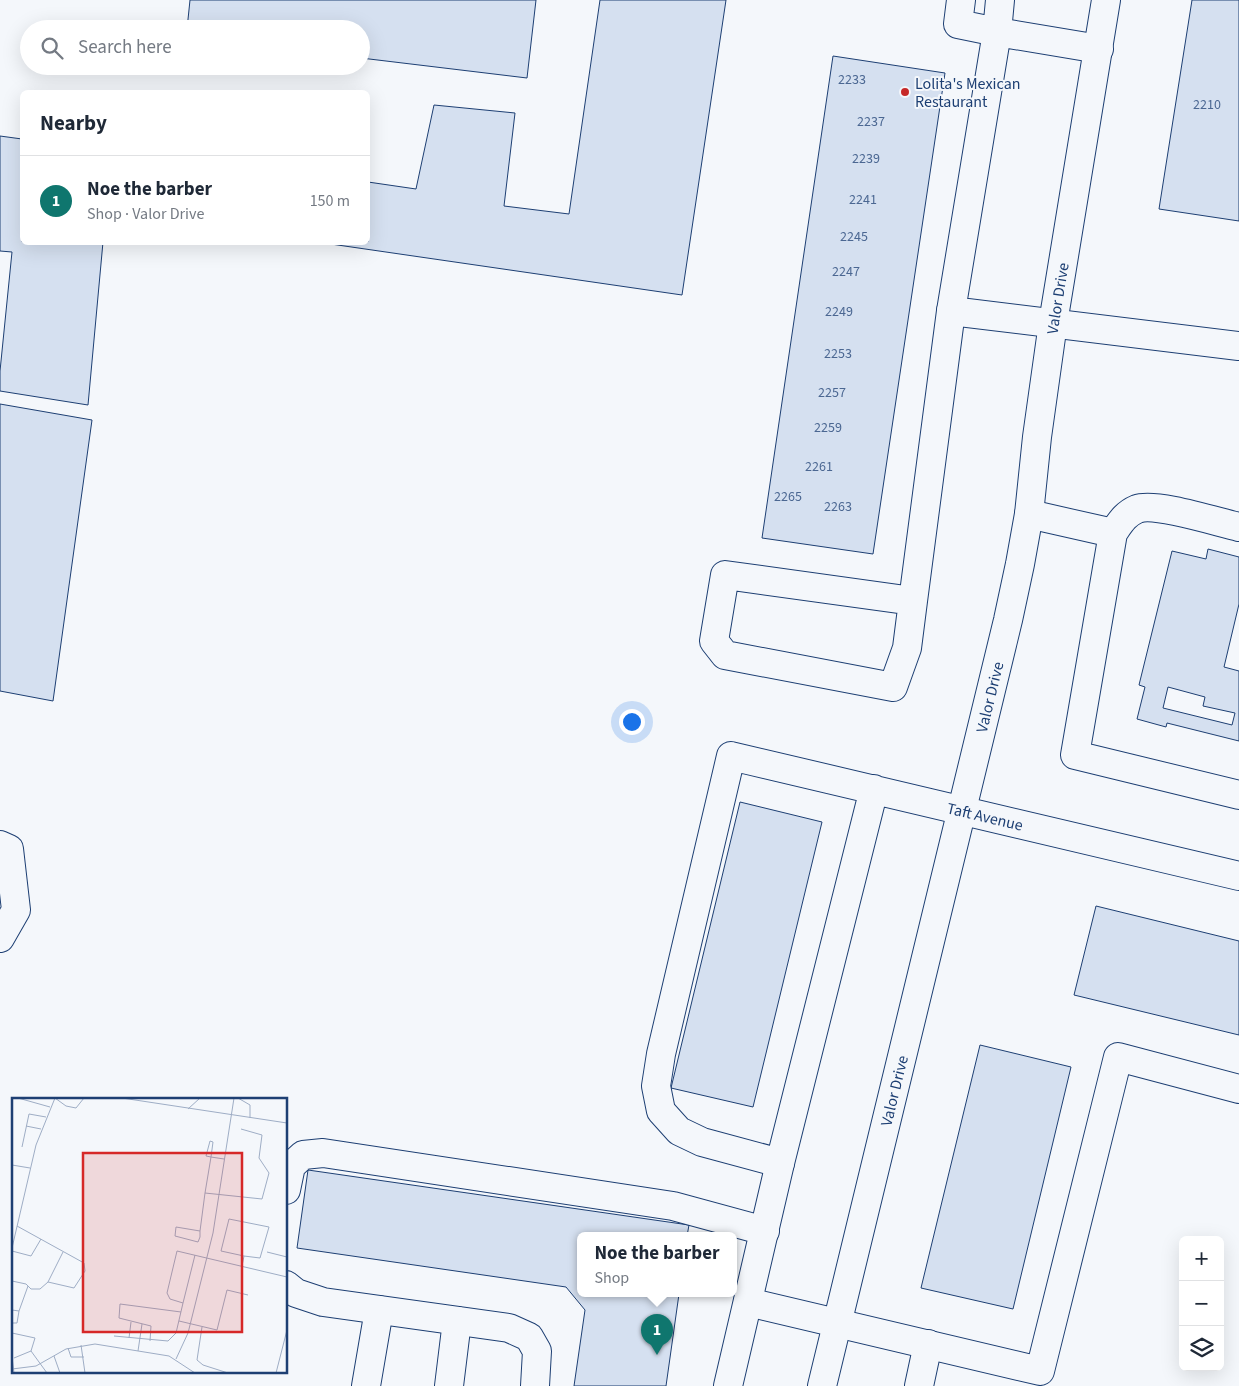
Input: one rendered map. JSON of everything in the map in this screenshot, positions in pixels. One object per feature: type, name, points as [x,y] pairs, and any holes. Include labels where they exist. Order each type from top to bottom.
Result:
[{"type":"street","points":[[961,0],[958,24],[1099,49]]},
{"type":"street","points":[[913,601],[725,575],[714,641],[725,655],[893,687],[907,648],[951,311],[997,32],[1000,0]]},
{"type":"street","name":"Valor Drive","points":[[822,1386],[1020,564],[1029,514],[1037,437],[1053,323],[1106,0]]},
{"type":"street","points":[[951,311],[1239,346]]},
{"type":"street","points":[[1239,527],[1153,506],[1137,509],[1124,517],[1113,533],[1075,755],[1239,795]]},
{"type":"street","points":[[1029,514],[1113,533]]},
{"type":"street","name":"Taft Avenue","points":[[780,1163],[702,1142],[679,1131],[661,1111],[656,1086],[661,1054],[731,756],[961,810],[1238,871]]},
{"type":"street","points":[[728,1386],[780,1163],[874,789]]},
{"type":"street","points":[[0,938],[16,910],[4,847]]},
{"type":"street","points":[[748,1302],[1040,1371],[1118,1057],[1239,1090]]},
{"type":"street","points":[[288,1180],[291,1166],[303,1155],[323,1153],[673,1206],[765,1231]]},
{"type":"street","points":[[288,1287],[296,1293],[323,1302],[509,1328],[529,1337],[537,1351],[535,1386]]},
{"type":"street","points":[[366,1386],[379,1310]]},
{"type":"street","points":[[449,1386],[457,1321]]},
{"type":"street","points":[[919,1386],[928,1344]]},
{"type":"building","points":[[190,0],[536,0],[527,78],[370,59],[370,20],[188,20]]},
{"type":"building","points":[[600,0],[726,0],[682,295],[338,245],[370,245],[370,182],[416,189],[434,105],[515,113],[504,206],[569,214]]},
{"type":"building","points":[[1192,0],[1239,0],[1239,221],[1159,209]]},
{"type":"building","points":[[833,56],[945,73],[873,554],[762,538]]},
{"type":"building","points":[[0,136],[20,139],[20,245],[103,245],[88,405],[0,391],[0,371],[12,252],[0,251]]},
{"type":"building","points":[[0,404],[92,420],[53,701],[0,691]]},
{"type":"building","points":[[1208,549],[1239,557],[1239,604],[1224,667],[1239,671],[1239,741],[1167,723],[1166,727],[1137,719],[1145,687],[1139,685],[1172,551],[1206,559]],"holes":[[[1168,687],[1205,697],[1203,706],[1235,713],[1232,725],[1163,708]]]},
{"type":"building","points":[[740,802],[822,822],[753,1107],[671,1088]]},
{"type":"building","points":[[1096,906],[1239,941],[1239,1035],[1074,995]]},
{"type":"building","points":[[980,1045],[1071,1067],[1013,1309],[921,1288]]},
{"type":"building","points":[[308,1170],[689,1225],[688,1232],[577,1232],[577,1297],[679,1297],[666,1386],[574,1386],[585,1310],[566,1287],[297,1248]]},
{"type":"place","name":"Lolita's Mexican Restaurant","points":[[905,92]]},
{"type":"place","name":"Noe the barber","points":[[657,1355]]}]
